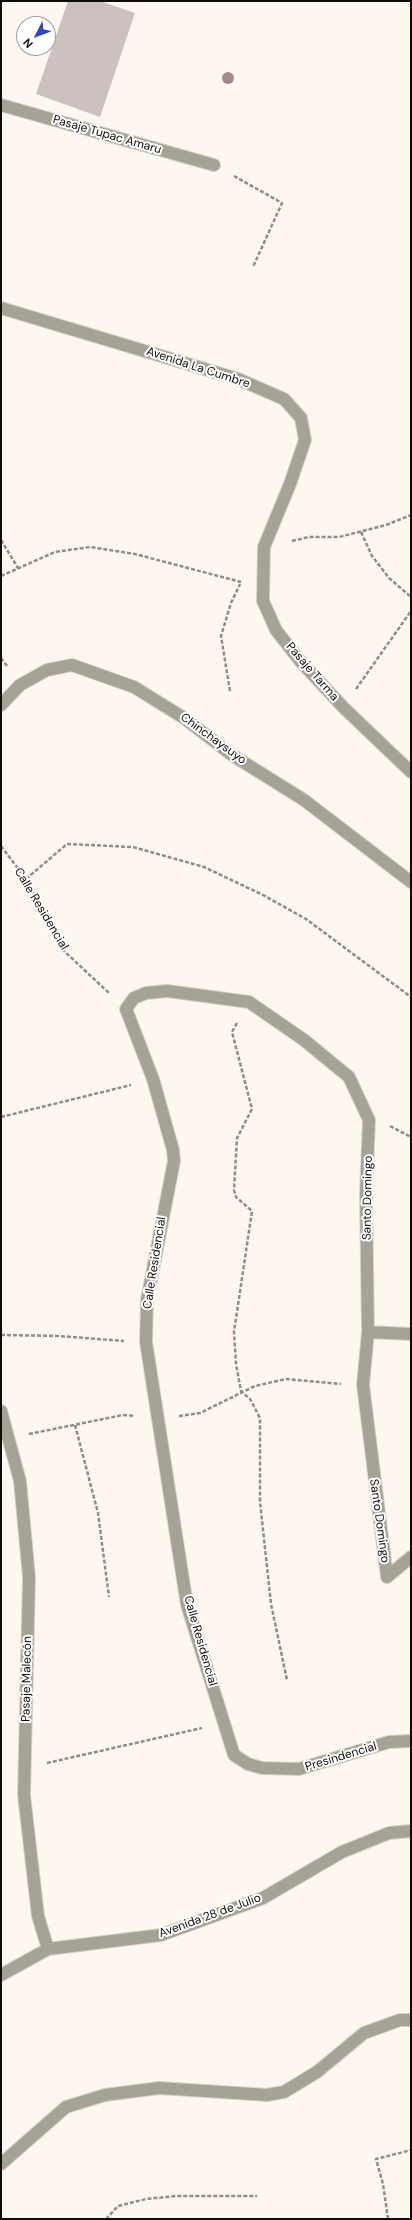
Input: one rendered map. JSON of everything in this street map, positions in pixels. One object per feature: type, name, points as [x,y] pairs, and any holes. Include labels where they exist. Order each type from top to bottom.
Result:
[{"type":"street","name":"Pasaje Tupac Amaru","points":[[1,105],[214,165]]},
{"type":"street","name":"Avenida La Cumbre","points":[[1,308],[238,379],[284,399],[301,418],[305,440],[290,484],[264,547]]},
{"type":"street","name":"Pasaje Tarma","points":[[264,547],[262,601],[276,630],[302,662],[343,707],[411,772]]},
{"type":"street","name":"Chinchaysuyo","points":[[1,704],[20,685],[47,670],[72,665],[134,686],[184,718],[232,755],[304,800],[411,882]]},
{"type":"street","name":"Santo Domingo","points":[[126,1009],[134,998],[146,993],[167,991],[249,1002],[304,1040],[349,1077],[369,1120],[366,1194],[368,1332],[364,1385],[387,1577],[411,1557]]},
{"type":"street","name":"Calle Residencial","points":[[126,1009],[153,1079],[173,1150],[174,1161],[147,1300],[146,1342],[187,1605],[234,1755],[248,1764]]},
{"type":"street","points":[[368,1332],[411,1334]]},
{"type":"street","name":"Pasaje Malecón","points":[[1,1411],[20,1481],[29,1577],[24,1795],[38,1916],[48,1949]]},
{"type":"street","name":"Presindencial","points":[[248,1764],[262,1768],[300,1769],[389,1742],[411,1741]]},
{"type":"street","name":"Avenida 28 de Julio","points":[[1,1975],[48,1949],[161,1935],[263,1898],[342,1852],[389,1833],[411,1831]]},
{"type":"street","points":[[1,2164],[66,2107],[105,2095],[159,2088],[267,2095],[284,2092],[317,2072],[364,2033],[400,2020],[411,2020]]},
{"type":"path","points":[[214,165],[282,203],[253,267]]},
{"type":"path","points":[[264,547],[309,537],[340,537],[361,532],[411,515]]},
{"type":"path","points":[[361,532],[372,556],[389,578],[411,597]]},
{"type":"path","points":[[1,540],[18,568]]},
{"type":"path","points":[[1,576],[55,552],[90,548],[135,554],[241,582]]},
{"type":"path","points":[[230,691],[221,636],[231,603],[243,577]]},
{"type":"path","points":[[343,707],[411,611]]},
{"type":"path","points":[[26,879],[67,844],[133,847],[204,867],[263,895],[306,919],[411,997]]},
{"type":"path","name":"Calle Residencial","points":[[1,846],[26,879],[63,950],[126,1009]]},
{"type":"path","points":[[249,1002],[232,1032],[252,1109],[237,1138],[234,1190],[236,1197],[252,1211],[234,1332],[236,1364],[241,1391],[250,1399],[260,1418],[260,1502],[272,1604],[287,1680]]},
{"type":"path","points":[[1,1117],[153,1079]]},
{"type":"path","points":[[1,1335],[59,1336],[146,1342]]},
{"type":"path","points":[[8,1438],[124,1415],[159,1418],[200,1413],[241,1391],[255,1386],[286,1379],[364,1385]]},
{"type":"path","points":[[75,1425],[98,1513],[109,1597]]},
{"type":"path","points":[[25,1768],[225,1723]]},
{"type":"path","points":[[388,2219],[383,2184],[376,2159],[411,2150]]},
{"type":"path","points":[[106,2219],[118,2206],[146,2199],[176,2196],[257,2196]]},
{"type":"building","points":[[68,1],[100,1],[135,13],[100,117],[36,94],[49,56],[56,56],[56,36]]}]
